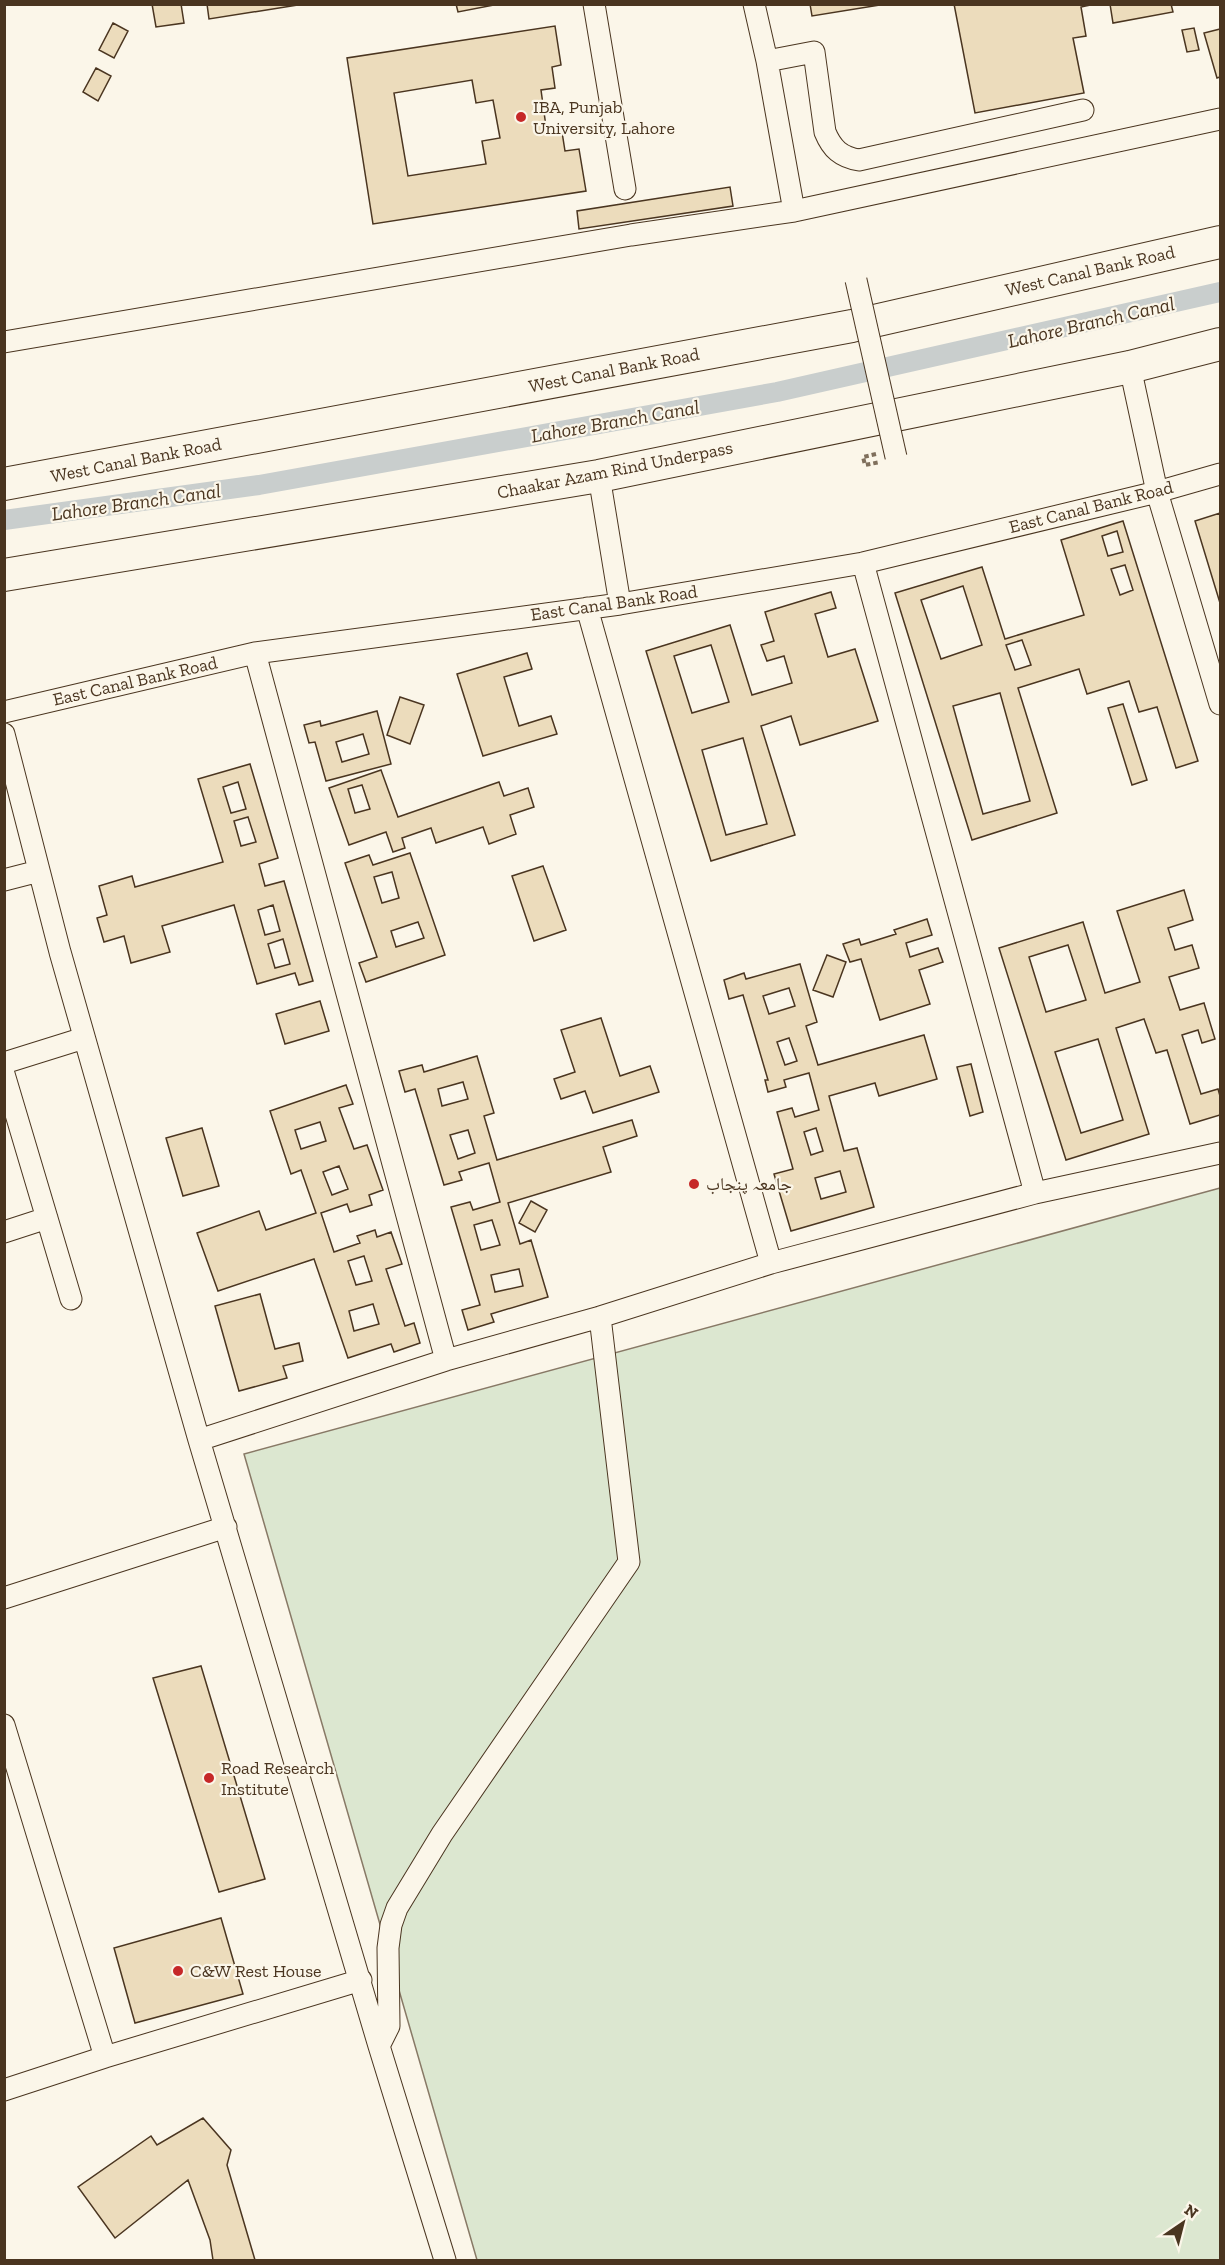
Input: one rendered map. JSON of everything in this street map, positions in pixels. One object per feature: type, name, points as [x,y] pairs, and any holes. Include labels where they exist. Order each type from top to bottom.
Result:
[{"type":"highway","name":"West Canal Bank Road","points":[[4,484],[852,326],[1221,242]]},
{"type":"highway","name":"Chaakar Azam Rind Underpass","points":[[4,576],[599,476],[1130,367],[1221,344]]},
{"type":"street","points":[[594,4],[626,189]]},
{"type":"street","points":[[754,4],[767,61],[794,211]]},
{"type":"street","points":[[767,61],[814,52],[825,132],[829,142],[840,155],[858,160],[1083,110]]},
{"type":"street","points":[[4,342],[631,235],[794,211],[1221,119]]},
{"type":"street","points":[[856,280],[896,457]]},
{"type":"street","points":[[1130,367],[1157,492],[1221,704]]},
{"type":"street","name":"East Canal Bank Road","points":[[4,712],[255,653],[620,604],[863,563],[1157,492],[1221,474]]},
{"type":"street","points":[[599,476],[620,604]]},
{"type":"street","points":[[863,563],[1035,1193]]},
{"type":"street","points":[[587,608],[771,1263]]},
{"type":"street","points":[[255,653],[446,1360]]},
{"type":"street","points":[[4,734],[84,1038],[199,1440],[379,2046],[446,2260]]},
{"type":"street","points":[[4,880],[39,871]]},
{"type":"street","points":[[4,1063],[84,1038]]},
{"type":"street","points":[[4,1074],[71,1299]]},
{"type":"street","points":[[199,1440],[446,1360],[600,1317],[771,1263],[1035,1193],[1221,1153]]},
{"type":"street","points":[[4,1232],[47,1218]]},
{"type":"street","points":[[379,2046],[389,2026],[388,1948],[391,1925],[397,1908],[442,1834],[629,1562],[600,1317]]},
{"type":"street","points":[[4,1599],[226,1527]]},
{"type":"street","points":[[4,1725],[105,2057]]},
{"type":"street","points":[[4,2090],[361,1980]]},
{"type":"green space","points":[[1220,1188],[1220,2260],[477,2260],[244,1454]]},
{"type":"building","points":[[152,4],[181,4],[184,23],[156,27]]},
{"type":"building","points":[[207,4],[304,4],[209,19]]},
{"type":"building","points":[[456,4],[499,4],[458,12]]},
{"type":"building","points":[[810,4],[886,4],[812,16]]},
{"type":"building","points":[[954,4],[1095,4],[1081,7],[1086,36],[1073,38],[1084,93],[975,113]]},
{"type":"building","points":[[1110,4],[1171,4],[1173,12],[1113,23]]},
{"type":"building","points":[[113,23],[128,31],[114,58],[99,50]]},
{"type":"building","name":"IBA, Punjab University, Lahore","points":[[555,26],[561,65],[552,67],[555,88],[541,90],[547,134],[562,132],[565,151],[579,149],[586,191],[373,224],[347,58]],"holes":[[[472,80],[476,103],[493,100],[500,138],[482,141],[486,164],[408,176],[394,93]]]},
{"type":"building","points":[[1194,28],[1199,50],[1187,52],[1182,30]]},
{"type":"building","points":[[1220,29],[1220,77],[1217,78],[1204,33]]},
{"type":"building","points":[[96,68],[111,76],[98,101],[83,92]]},
{"type":"building","points":[[730,187],[733,206],[579,229],[577,211]]},
{"type":"building","points":[[1220,513],[1220,603],[1195,521]]},
{"type":"building","points":[[1123,521],[1198,761],[1176,768],[1157,707],[1139,712],[1129,681],[1087,694],[1079,669],[1018,688],[1057,813],[972,840],[895,593],[982,567],[1005,639],[1084,615],[1061,540]],"holes":[[[1117,531],[1123,552],[1108,556],[1102,536]],[[1125,565],[1133,590],[1120,595],[1111,569]],[[963,586],[982,645],[941,659],[921,600]],[[1022,640],[1031,665],[1015,670],[1006,645]],[[1000,693],[1030,801],[983,814],[953,706]]]},
{"type":"building","points":[[831,592],[836,608],[815,614],[828,657],[855,649],[878,721],[800,745],[791,716],[761,726],[795,835],[711,861],[646,651],[730,625],[752,695],[792,683],[784,656],[767,661],[761,645],[774,641],[765,612]],"holes":[[[711,645],[729,702],[692,713],[674,656]],[[743,738],[767,824],[726,835],[702,750]]]},
{"type":"building","points":[[527,653],[532,669],[504,677],[519,726],[551,716],[557,734],[483,756],[457,674]]},
{"type":"building","points":[[400,697],[424,705],[410,744],[387,735]]},
{"type":"building","points":[[1123,704],[1147,780],[1132,785],[1108,708]]},
{"type":"building","points":[[377,711],[391,764],[326,781],[315,742],[309,743],[304,725],[320,721],[321,726]],"holes":[[[363,734],[369,754],[342,762],[336,742]]]},
{"type":"building","points":[[250,764],[278,858],[259,864],[265,886],[284,881],[313,981],[299,985],[295,973],[257,984],[234,905],[162,926],[170,952],[131,963],[124,936],[104,942],[97,918],[107,915],[99,886],[132,876],[135,887],[223,862],[198,779]],"holes":[[[238,782],[246,809],[231,813],[223,787]],[[248,817],[256,842],[241,846],[234,821]],[[273,905],[280,931],[265,935],[258,910]],[[283,939],[290,964],[275,968],[268,944]]]},
{"type":"building","points":[[381,770],[398,817],[499,782],[504,796],[528,788],[534,807],[510,815],[516,834],[489,844],[483,827],[436,843],[431,828],[402,838],[405,848],[393,852],[386,832],[349,845],[329,788]],"holes":[[[362,785],[370,809],[355,813],[348,789]]]},
{"type":"building","points":[[410,853],[445,955],[366,982],[359,963],[377,957],[345,863],[369,855],[373,865]],"holes":[[[392,872],[399,898],[382,903],[374,877]],[[418,922],[424,938],[396,947],[391,931]]]},
{"type":"building","points":[[543,866],[566,930],[534,941],[512,876]]},
{"type":"building","points":[[1184,890],[1193,920],[1168,928],[1175,950],[1192,945],[1199,968],[1169,977],[1180,1010],[1204,1003],[1215,1039],[1202,1043],[1198,1030],[1182,1035],[1201,1094],[1218,1089],[1220,1115],[1190,1124],[1167,1050],[1156,1053],[1144,1019],[1116,1028],[1149,1134],[1066,1160],[999,948],[1083,922],[1105,993],[1140,982],[1117,911]],"holes":[[[1068,945],[1086,1000],[1046,1012],[1029,957]],[[1098,1039],[1123,1120],[1081,1133],[1055,1052]]]},
{"type":"building","points":[[927,919],[932,935],[906,943],[910,957],[938,948],[943,962],[919,970],[930,1004],[880,1020],[861,959],[850,962],[843,944],[859,939],[861,945],[896,934],[894,930]]},
{"type":"building","points":[[827,955],[846,962],[833,997],[813,990]]},
{"type":"building","points":[[800,964],[817,1022],[806,1026],[818,1065],[924,1035],[937,1079],[879,1096],[875,1083],[829,1096],[844,1151],[857,1148],[874,1207],[791,1231],[774,1174],[793,1169],[777,1112],[792,1108],[795,1117],[819,1110],[809,1073],[784,1080],[786,1087],[768,1092],[765,1080],[768,1080],[743,995],[729,999],[724,980],[744,973],[746,979]],"holes":[[[789,988],[795,1006],[769,1014],[763,996]],[[789,1038],[797,1061],[785,1065],[777,1042]],[[816,1128],[823,1151],[811,1155],[804,1132]],[[840,1171],[846,1192],[821,1199],[815,1178]]]},
{"type":"building","points":[[320,1001],[329,1031],[285,1044],[276,1014]]},
{"type":"building","points":[[601,1018],[620,1076],[650,1066],[659,1092],[593,1113],[585,1091],[561,1099],[554,1079],[575,1072],[561,1030]]},
{"type":"building","points":[[477,1056],[494,1113],[484,1116],[497,1160],[632,1120],[637,1136],[603,1147],[611,1172],[508,1203],[520,1244],[531,1240],[548,1297],[491,1314],[494,1322],[468,1330],[462,1310],[480,1305],[451,1207],[470,1202],[473,1210],[500,1202],[489,1163],[459,1172],[462,1180],[444,1185],[415,1089],[405,1092],[399,1071],[422,1065],[424,1072]],"holes":[[[463,1082],[468,1099],[442,1106],[438,1089]],[[468,1130],[475,1153],[458,1159],[450,1135]],[[492,1220],[500,1245],[481,1250],[474,1225]],[[519,1269],[523,1286],[495,1292],[491,1275]]]},
{"type":"building","points":[[971,1064],[983,1112],[970,1116],[957,1067]]},
{"type":"building","points":[[346,1085],[353,1104],[339,1108],[354,1149],[367,1145],[383,1190],[369,1195],[372,1205],[350,1212],[347,1204],[321,1213],[334,1252],[360,1243],[357,1236],[375,1230],[377,1237],[391,1232],[402,1264],[386,1269],[405,1326],[414,1323],[420,1343],[394,1352],[391,1344],[348,1358],[314,1259],[218,1291],[197,1233],[259,1211],[266,1230],[316,1213],[301,1170],[291,1174],[270,1111]],"holes":[[[320,1122],[326,1141],[301,1149],[295,1130]],[[339,1166],[348,1189],[332,1195],[323,1172]],[[364,1256],[372,1281],[356,1285],[348,1261]],[[373,1304],[379,1324],[354,1331],[349,1311]]]},
{"type":"building","points":[[202,1128],[219,1186],[183,1196],[166,1138]]},
{"type":"building","points":[[531,1201],[547,1210],[535,1232],[519,1223]]},
{"type":"building","points":[[260,1294],[275,1349],[299,1343],[303,1361],[283,1366],[287,1378],[239,1391],[215,1306]]},
{"type":"building","name":"Road Research Institute","points":[[201,1666],[265,1879],[219,1892],[153,1678]]},
{"type":"building","name":"C&W Rest House","points":[[221,1918],[243,1994],[135,2023],[114,1948]]},
{"type":"building","points":[[203,2118],[231,2150],[227,2165],[255,2260],[213,2260],[210,2240],[188,2180],[115,2238],[78,2187],[151,2136],[157,2145]]},
{"type":"waterway","name":"Lahore Branch Canal","points":[[4,520],[259,485],[777,392],[1220,292]]},
{"type":"place","name":"IBA, Punjab University, Lahore","points":[[521,117]]},
{"type":"place","name":"جامعہ پنجاب","points":[[694,1184]]},
{"type":"place","name":"Road Research Institute","points":[[209,1778]]},
{"type":"place","name":"C&W Rest House","points":[[178,1971]]}]
